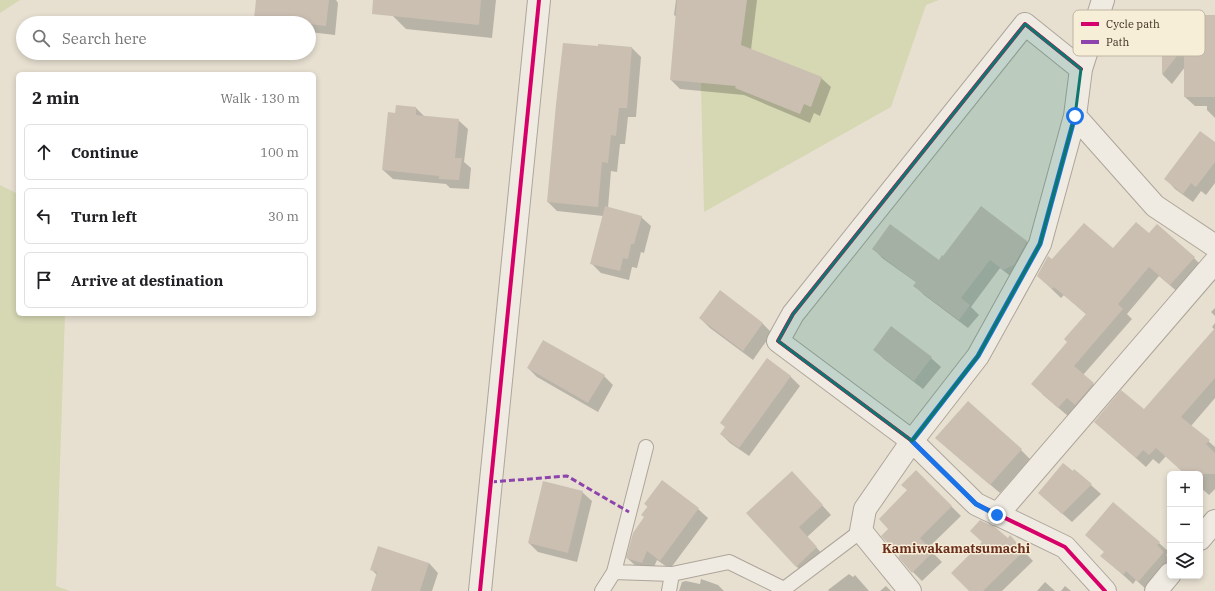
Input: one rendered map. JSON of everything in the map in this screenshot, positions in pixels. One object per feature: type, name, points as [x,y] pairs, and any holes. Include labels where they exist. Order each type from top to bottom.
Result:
[{"type":"street","points":[[480,591],[539,0]]},
{"type":"street","points":[[1100,10],[1103,0]]},
{"type":"street","points":[[1081,69],[1025,24],[793,314],[778,341],[912,441],[976,504],[1065,547],[1105,591]]},
{"type":"street","points":[[910,591],[862,531],[865,509],[912,441],[978,356],[1040,244],[1075,116],[1081,69],[1085,56]]},
{"type":"street","points":[[1075,116],[1155,206],[1215,246]]},
{"type":"street","points":[[997,515],[1215,262]]},
{"type":"street","points":[[1203,535],[1215,521]]},
{"type":"street","points":[[1156,591],[1167,578]]},
{"type":"lane","points":[[602,591],[614,572],[646,447]]},
{"type":"lane","points":[[614,572],[672,574],[729,562],[785,590],[862,531]]},
{"type":"lane","points":[[669,591],[672,574]]},
{"type":"highlighted area","points":[[1025,24],[1081,69],[1075,116],[1040,244],[978,356],[912,441],[778,341],[793,314]]},
{"type":"green space","points":[[0,0],[20,0],[0,13]]},
{"type":"green space","points":[[699,0],[939,0],[926,5],[891,107],[704,212]]},
{"type":"green space","points":[[0,185],[16,193],[16,316],[65,316],[56,586],[70,591],[0,591]]},
{"type":"building","points":[[256,0],[329,0],[326,26],[316,25],[316,16],[254,16]]},
{"type":"building","points":[[373,0],[481,0],[479,25],[372,14]]},
{"type":"building","points":[[677,0],[747,0],[741,45],[822,77],[811,107],[804,104],[800,114],[735,88],[736,86],[670,80]]},
{"type":"building","points":[[1205,15],[1215,15],[1215,97],[1184,97],[1184,56],[1205,56]]},
{"type":"building","points":[[563,43],[632,47],[627,108],[619,108],[616,136],[611,135],[608,163],[602,162],[598,207],[547,202]]},
{"type":"building","points":[[1162,56],[1177,56],[1162,75]]},
{"type":"building","points":[[396,105],[416,107],[416,115],[459,119],[455,158],[462,158],[459,180],[439,179],[439,176],[382,170],[388,112],[395,113]]},
{"type":"building","points":[[1200,131],[1215,142],[1215,162],[1196,187],[1191,183],[1183,194],[1164,179]]},
{"type":"building","points":[[605,206],[642,216],[634,244],[631,244],[628,259],[623,258],[620,271],[590,264]]},
{"type":"building","points":[[981,206],[1027,241],[1014,265],[1003,270],[990,260],[961,298],[970,305],[959,320],[913,286],[916,282],[872,249],[890,224],[939,260]]},
{"type":"building","points":[[1136,222],[1149,233],[1157,224],[1195,257],[1170,285],[1149,267],[1118,304],[1123,309],[1074,366],[1094,383],[1075,405],[1067,398],[1058,408],[1031,384],[1067,342],[1064,339],[1086,314],[1054,287],[1052,289],[1037,276],[1048,256],[1052,259],[1084,223],[1113,248]]},
{"type":"building","points":[[720,290],[763,323],[743,351],[699,318]]},
{"type":"building","points":[[891,326],[932,357],[914,381],[873,350]]},
{"type":"building","points":[[1215,328],[1215,378],[1181,417],[1210,440],[1206,444],[1215,453],[1215,474],[1203,474],[1203,471],[1182,471],[1156,448],[1149,455],[1143,450],[1136,458],[1094,422],[1121,390],[1144,409]]},
{"type":"building","points":[[543,340],[605,375],[588,403],[527,368]]},
{"type":"building","points":[[767,358],[791,376],[739,448],[720,434],[725,427],[720,423]]},
{"type":"building","points":[[968,401],[1022,449],[990,485],[935,438]]},
{"type":"building","points":[[1063,463],[1073,471],[1074,469],[1092,484],[1062,514],[1038,493]]},
{"type":"building","points":[[916,470],[952,506],[920,538],[933,552],[912,573],[898,557],[900,556],[881,536],[888,529],[879,519],[907,490],[901,485]]},
{"type":"building","points":[[792,471],[823,505],[799,527],[817,547],[796,567],[746,513]]},
{"type":"building","points":[[662,480],[699,508],[660,561],[647,551],[642,563],[626,558],[633,533],[644,517],[641,515],[648,506],[644,504]]},
{"type":"building","points":[[543,481],[583,491],[568,553],[528,543]]},
{"type":"building","points":[[1113,502],[1160,542],[1157,545],[1164,552],[1138,582],[1126,571],[1123,575],[1100,556],[1104,552],[1085,535]]},
{"type":"building","points":[[980,520],[996,528],[1008,538],[1010,535],[1024,551],[983,591],[969,591],[951,573],[982,542],[970,531]]},
{"type":"building","points":[[378,546],[429,563],[420,591],[371,591],[377,572],[370,570]]},
{"type":"marked path","points":[[491,482],[567,476],[629,512]]},
{"type":"cycle path","points":[[480,591],[539,0]]},
{"type":"cycle path","points":[[1081,69],[1025,24],[793,314],[778,341],[912,441],[976,504],[1065,547],[1105,591]]},
{"type":"district","name":"Kamiwakamatsumachi","points":[[956,548]]},
{"type":"route","points":[[997,515],[976,504],[912,441],[978,356],[1040,244],[1075,116]]}]
